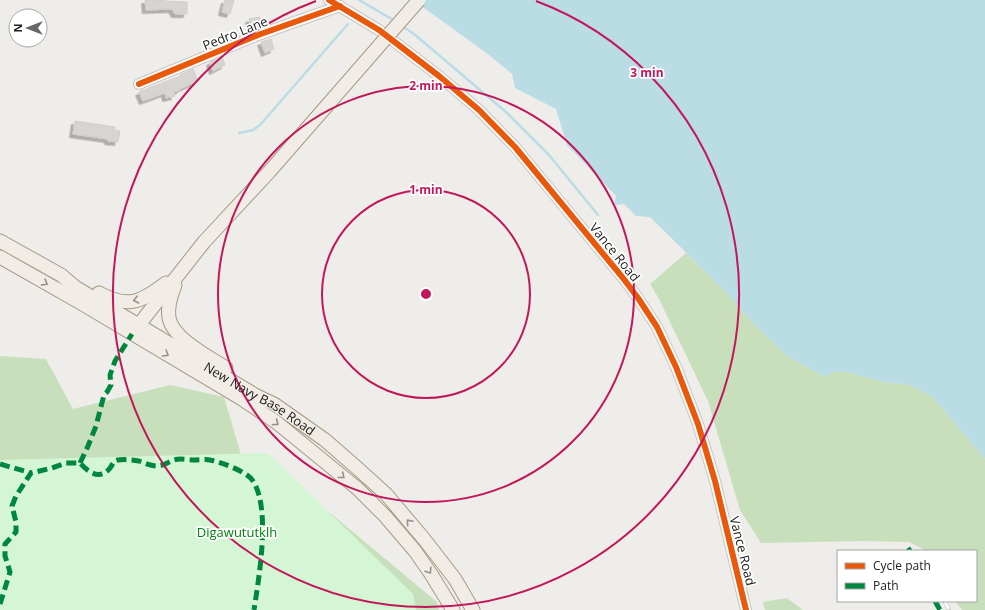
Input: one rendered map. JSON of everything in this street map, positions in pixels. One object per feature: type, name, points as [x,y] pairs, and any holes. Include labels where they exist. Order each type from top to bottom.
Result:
[{"type":"main road","points":[[136,330],[204,242],[269,172],[419,0]]},
{"type":"main road","name":"New Navy Base Road","points":[[0,241],[61,275],[75,287],[136,330],[276,422],[358,489],[385,516],[415,551],[454,610]]},
{"type":"main road","name":"New Navy Base Road","points":[[0,257],[81,303],[136,330],[274,404],[325,440],[386,494],[446,568],[473,610]]},
{"type":"main road","points":[[61,275],[110,299],[124,302],[138,301],[150,295],[180,272]]},
{"type":"main road","points":[[180,272],[170,299],[169,310],[169,319],[176,333],[189,344],[255,387],[274,404]]},
{"type":"street","name":"Vance Road","points":[[329,0],[380,30],[440,76],[479,110],[515,147],[638,298],[664,340],[698,424],[715,480],[746,610]]},
{"type":"street","name":"Pedro Lane","points":[[139,84],[258,35],[340,6]]},
{"type":"green space","points":[[686,253],[723,289],[757,327],[787,356],[825,377],[833,372],[846,372],[884,382],[911,385],[933,397],[985,459],[985,610],[962,610],[956,602],[977,602],[977,550],[925,550],[909,542],[862,541],[761,543],[740,510],[708,401],[659,299],[650,284]]},
{"type":"green space","name":"Digawututklh","points":[[0,356],[46,359],[73,409],[170,385],[224,397],[255,502],[329,512],[437,602],[439,610],[0,610]]},
{"type":"green space","name":"Digawututklh","points":[[268,453],[413,594],[416,610],[0,610],[0,460]]},
{"type":"green space","points":[[787,598],[803,610],[765,610],[763,602]]},
{"type":"water","points":[[413,0],[985,0],[985,459],[933,397],[911,385],[884,382],[846,372],[833,372],[825,377],[787,356],[757,327],[723,289],[650,217],[636,216],[624,204],[614,205],[616,196],[567,145],[556,109],[515,88],[512,74],[489,55]]},
{"type":"building","points":[[145,0],[187,2],[187,14],[175,14],[172,9],[146,10]]},
{"type":"building","points":[[225,0],[234,0],[230,14],[222,12]]},
{"type":"building","points":[[260,17],[262,26],[252,28],[249,19]]},
{"type":"building","points":[[271,39],[274,49],[265,53],[261,42]]},
{"type":"building","points":[[222,57],[225,65],[213,71],[210,62]]},
{"type":"building","points":[[193,69],[198,81],[174,92],[175,96],[166,98],[165,93],[143,101],[139,92],[181,76],[180,75]]},
{"type":"building","points":[[75,121],[115,127],[114,130],[120,131],[118,142],[108,141],[108,139],[73,134]]},
{"type":"waterway","points":[[359,0],[395,21]]},
{"type":"waterway","points":[[239,133],[253,130],[260,125],[348,24]]},
{"type":"waterway","points":[[402,26],[414,34],[506,112],[549,155],[598,215]]},
{"type":"railway","points":[[945,602],[949,610]]},
{"type":"marked path","points":[[80,463],[96,426],[104,395],[111,385],[110,375],[115,361],[132,334]]},
{"type":"marked path","points":[[0,604],[10,572],[5,556],[5,544],[16,532],[16,522],[12,506],[16,496],[31,473],[66,463],[80,463],[90,472],[98,475],[106,472],[116,460],[137,461],[157,466],[176,459],[182,459],[215,461],[246,474],[253,481],[258,493],[263,525],[261,562],[254,610]]},
{"type":"marked path","points":[[0,464],[31,473]]},
{"type":"marked path","points":[[936,602],[940,610]]},
{"type":"cycle path","points":[[329,0],[379,30],[439,76],[479,110],[515,147],[638,298],[657,327],[676,367],[698,424],[715,481],[746,610]]},
{"type":"cycle path","points":[[139,84],[258,35],[340,6]]}]
